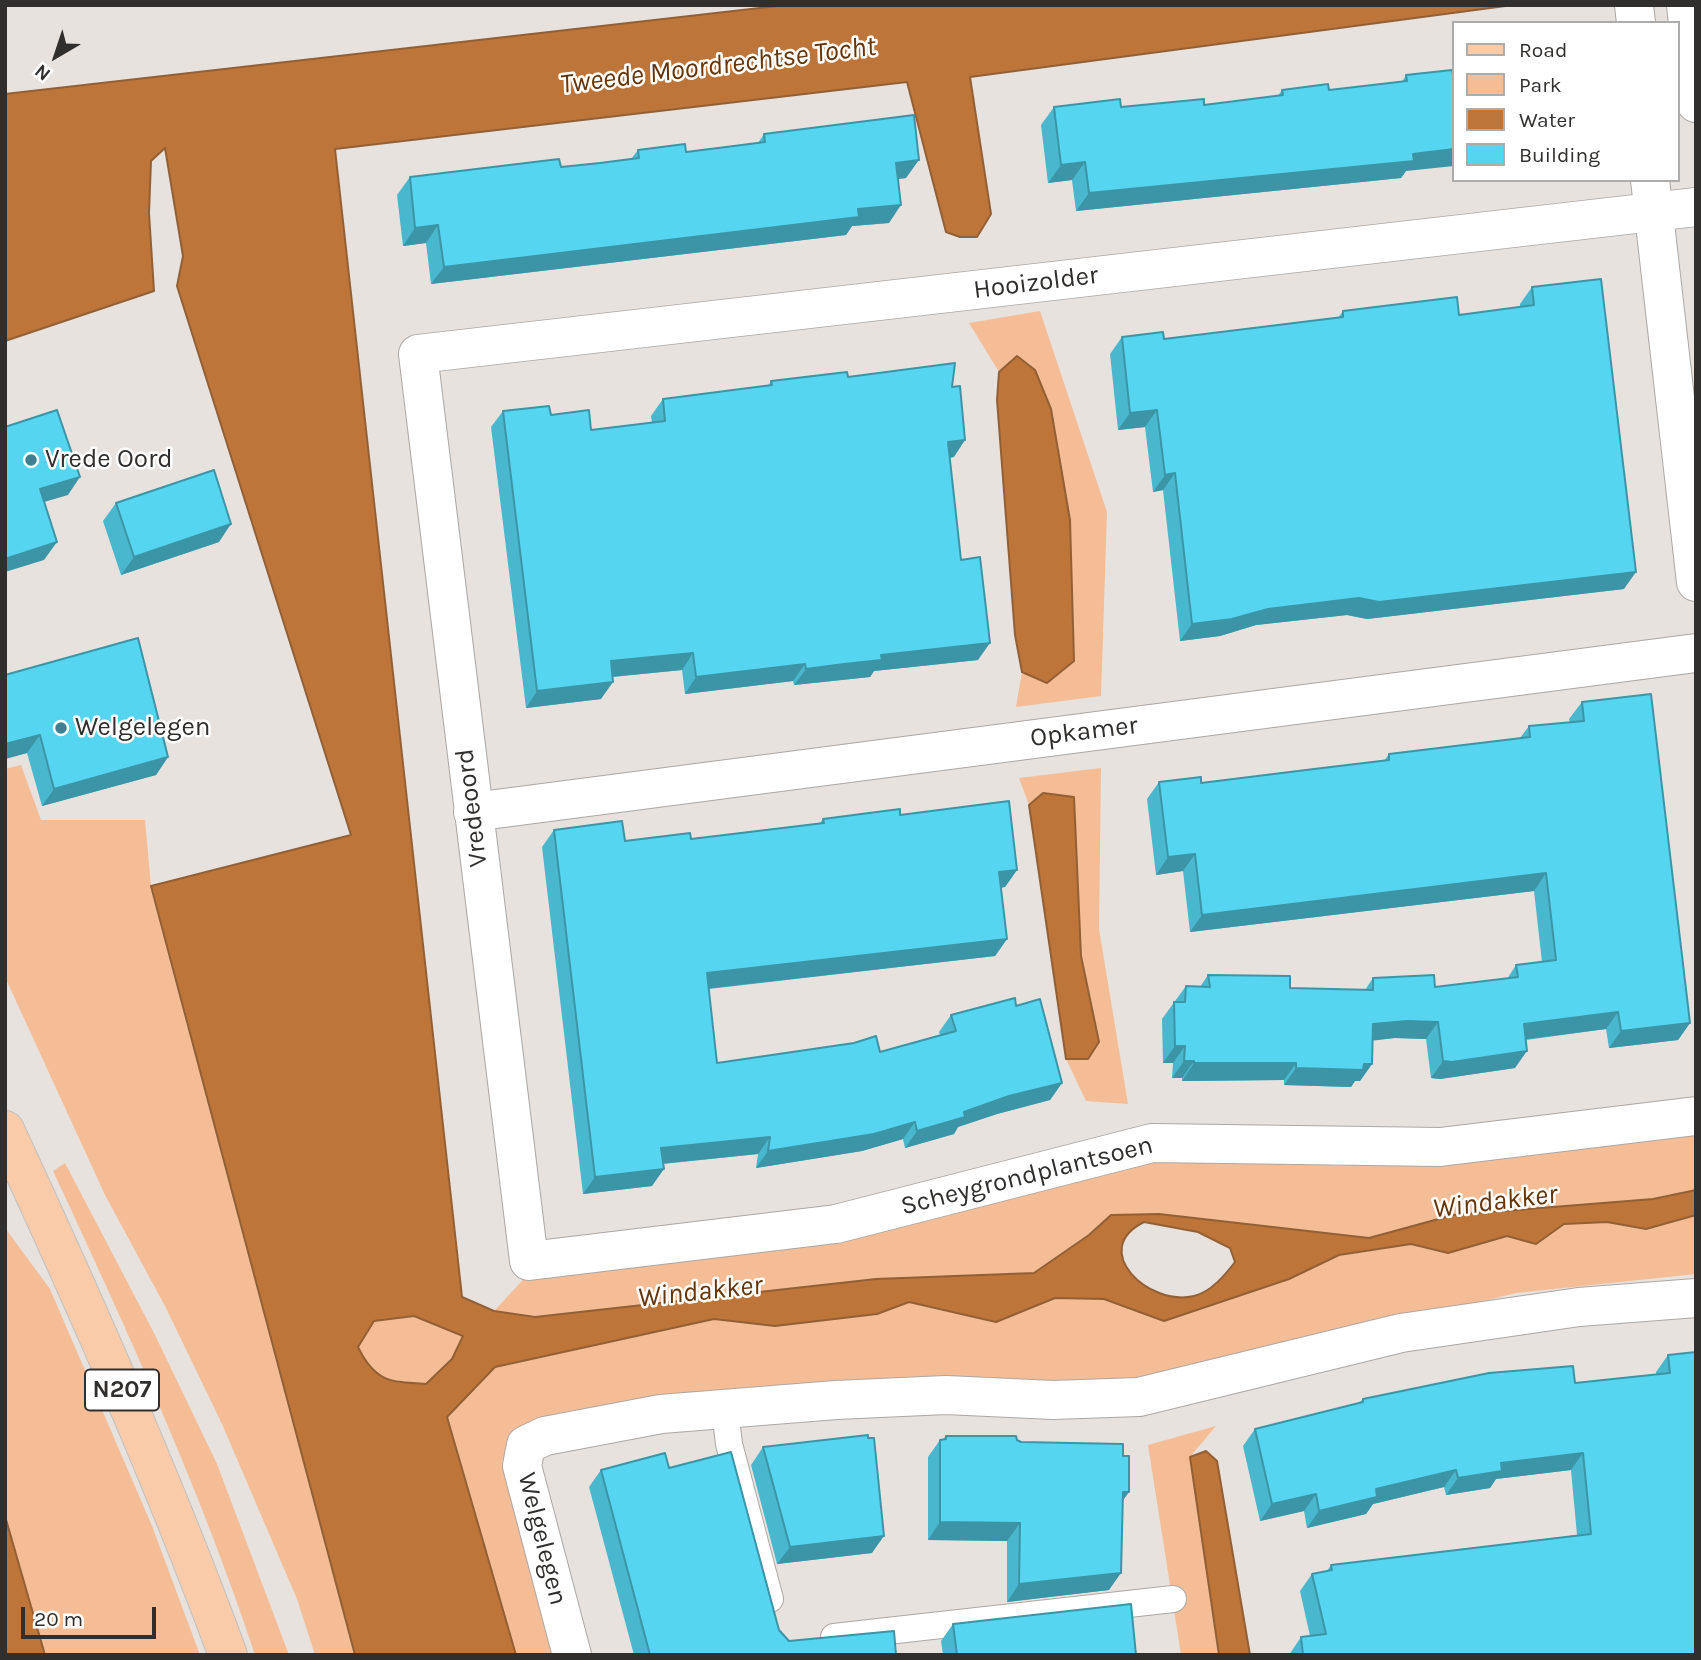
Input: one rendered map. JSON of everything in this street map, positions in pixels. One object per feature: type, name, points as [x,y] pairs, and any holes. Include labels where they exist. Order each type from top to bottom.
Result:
[{"type":"main road","name":"N207","points":[[5,1130],[84,1301],[184,1536],[228,1655]]},
{"type":"street","points":[[1686,5],[1696,103]]},
{"type":"street","points":[[1652,196],[1696,582]]},
{"type":"street","name":"Hooizolder","points":[[418,354],[1652,196],[1696,207]]},
{"type":"street","name":"Vredeoord","points":[[418,354],[529,1261]]},
{"type":"street","name":"Opkamer","points":[[473,812],[1696,653]]},
{"type":"street","name":"Scheygrondplantsoen","points":[[529,1261],[836,1223],[1152,1143],[1440,1147],[1696,1116]]},
{"type":"street","points":[[725,1410],[946,1395],[1053,1400],[1139,1397],[1401,1333],[1580,1307],[1696,1298]]},
{"type":"street","name":"Welgelegen","points":[[572,1655],[522,1466],[526,1445],[545,1436],[661,1415],[725,1410]]},
{"type":"lane","points":[[725,1410],[729,1444],[778,1629]]},
{"type":"lane","points":[[809,1640],[1173,1599]]},
{"type":"green space","points":[[1040,311],[1107,512],[1101,696],[1016,707],[1022,672],[1047,683],[1017,356],[999,372],[969,323]]},
{"type":"green space","points":[[21,765],[41,820],[145,820],[151,886],[355,1655],[315,1655],[297,1599],[222,1424],[166,1308],[105,1195],[5,977],[5,769]]},
{"type":"green space","points":[[1101,768],[1099,929],[1128,1104],[1086,1101],[1066,1059],[1088,1059],[1099,1042],[1081,956],[1074,797],[1044,793],[1029,805],[1019,778]]},
{"type":"green space","points":[[1696,1132],[1696,1190],[1653,1199],[1453,1215],[1369,1238],[1111,1215],[1089,1235],[1034,1273],[876,1279],[534,1317],[494,1311],[533,1269],[1162,1152],[1339,1166]]},
{"type":"green space","points":[[65,1163],[155,1335],[217,1464],[289,1655],[255,1655],[211,1531],[186,1470],[135,1350],[53,1171]]},
{"type":"green space","points":[[1696,1215],[1696,1274],[1516,1293],[1134,1388],[525,1426],[502,1461],[555,1655],[516,1655],[446,1417],[495,1367],[714,1319],[775,1326],[877,1314],[909,1302],[996,1322],[1055,1298],[1104,1299],[1164,1321],[1289,1279],[1339,1256],[1411,1244],[1448,1253],[1507,1236],[1536,1244],[1564,1224],[1607,1222],[1646,1229]]},
{"type":"green space","points":[[5,1228],[50,1289],[152,1526],[200,1655],[45,1655],[5,1516]]},
{"type":"green space","points":[[414,1316],[463,1335],[452,1359],[426,1384],[385,1378],[371,1367],[357,1347],[374,1321]]},
{"type":"green space","points":[[1216,1426],[1190,1457],[1219,1655],[1181,1655],[1148,1445]]},
{"type":"water","name":"Tweede Moordrechtse Tocht","points":[[786,5],[1513,5],[970,77],[991,214],[977,237],[960,237],[946,232],[907,82],[335,149],[462,1297],[494,1311],[535,1317],[876,1279],[1034,1273],[1089,1235],[1111,1215],[1159,1214],[1369,1238],[1453,1215],[1653,1199],[1696,1190],[1696,1215],[1646,1229],[1607,1222],[1564,1224],[1536,1244],[1507,1236],[1448,1253],[1411,1244],[1339,1255],[1289,1279],[1164,1321],[1104,1299],[1055,1298],[996,1322],[909,1302],[877,1314],[775,1326],[714,1319],[495,1367],[447,1417],[516,1655],[355,1655],[151,886],[351,835],[177,286],[183,256],[165,148],[151,161],[149,213],[154,291],[5,341],[5,94]],"holes":[[[1144,1222],[1198,1232],[1230,1248],[1235,1262],[1217,1282],[1200,1294],[1177,1297],[1159,1293],[1131,1274],[1123,1261],[1122,1247],[1128,1234]],[[414,1316],[463,1336],[452,1359],[426,1384],[393,1381],[377,1374],[358,1347],[374,1321]]]},
{"type":"water","points":[[1017,356],[1035,370],[1051,409],[1070,520],[1074,661],[1047,683],[1022,672],[1015,635],[997,400],[999,372]]},
{"type":"water","points":[[1043,793],[1074,797],[1081,956],[1099,1042],[1088,1059],[1066,1059],[1029,805]]},
{"type":"water","points":[[1206,1451],[1217,1461],[1250,1655],[1219,1655],[1190,1457]]},
{"type":"water","points":[[5,1516],[45,1655],[5,1655]]},
{"type":"building","points":[[1452,70],[1452,149],[1413,154],[1414,161],[1089,193],[1085,162],[1061,165],[1054,107],[1120,99],[1121,107],[1204,99],[1204,105],[1283,95],[1282,90],[1328,84],[1329,90],[1407,81],[1406,75]]},
{"type":"building","points":[[914,115],[919,160],[896,163],[901,205],[858,209],[859,217],[444,267],[438,225],[415,228],[410,177],[559,159],[561,167],[600,163],[639,158],[638,150],[685,144],[686,152],[726,147],[765,142],[764,134]]},
{"type":"building","points":[[1601,279],[1636,572],[1379,602],[1359,598],[1268,609],[1232,619],[1192,624],[1175,473],[1165,475],[1157,410],[1130,413],[1122,337],[1163,332],[1164,339],[1343,317],[1343,311],[1457,297],[1459,315],[1534,305],[1532,287]]},
{"type":"building","points":[[955,363],[952,387],[960,386],[965,440],[948,442],[961,560],[980,557],[990,643],[881,655],[882,660],[806,669],[805,664],[696,677],[693,653],[611,661],[613,682],[537,691],[503,411],[549,406],[551,415],[589,410],[591,430],[665,421],[663,399],[772,385],[771,381],[847,372],[848,377]]},
{"type":"building","points":[[57,410],[80,477],[40,489],[57,542],[5,559],[5,427]]},
{"type":"building","points":[[214,470],[231,524],[134,557],[116,503]]},
{"type":"building","name":"Welgelegen","points":[[138,638],[168,757],[54,789],[40,735],[5,744],[5,675]]},
{"type":"building","points":[[1651,694],[1690,1023],[1621,1031],[1618,1012],[1524,1024],[1527,1051],[1452,1062],[1443,1061],[1438,1022],[1407,1021],[1373,1024],[1372,1064],[1364,1064],[1363,1070],[1296,1068],[1296,1063],[1184,1061],[1185,1046],[1175,1046],[1174,1002],[1185,1002],[1186,986],[1210,987],[1208,975],[1290,976],[1290,988],[1373,990],[1373,978],[1434,975],[1435,987],[1518,977],[1516,965],[1556,960],[1546,873],[1202,915],[1195,854],[1168,857],[1159,782],[1201,777],[1201,783],[1389,760],[1389,754],[1530,737],[1529,726],[1584,721],[1582,702]]},
{"type":"building","points":[[1009,801],[1017,870],[999,872],[1007,939],[707,973],[717,1063],[854,1043],[876,1036],[880,1052],[956,1031],[951,1015],[1015,998],[1016,1006],[1040,999],[1062,1083],[1009,1096],[964,1112],[965,1117],[917,1131],[915,1122],[874,1134],[768,1151],[770,1137],[661,1148],[664,1169],[595,1177],[554,830],[622,821],[625,841],[690,833],[691,839],[824,823],[823,819],[900,809],[900,815]]},
{"type":"building","points":[[1696,1352],[1696,1655],[1303,1655],[1301,1637],[1326,1634],[1312,1574],[1332,1570],[1331,1565],[1591,1534],[1583,1453],[1501,1463],[1502,1471],[1458,1478],[1456,1470],[1376,1489],[1377,1497],[1319,1511],[1316,1494],[1272,1504],[1255,1429],[1363,1402],[1363,1399],[1489,1373],[1573,1366],[1575,1383],[1670,1373],[1668,1355]]},
{"type":"building","points":[[868,1435],[868,1438],[874,1438],[884,1536],[790,1547],[763,1447]]},
{"type":"building","points":[[946,1436],[1016,1436],[1021,1442],[1123,1444],[1123,1456],[1129,1456],[1129,1492],[1123,1492],[1121,1573],[1019,1584],[1020,1523],[940,1522],[940,1440],[946,1439]]},
{"type":"building","points":[[731,1452],[779,1630],[789,1641],[894,1631],[896,1655],[650,1655],[601,1470],[665,1453],[669,1468]]},
{"type":"building","points":[[1131,1604],[1136,1655],[957,1655],[953,1624]]},
{"type":"place","name":"Vrede Oord","points":[[31,460]]},
{"type":"place","name":"Welgelegen","points":[[61,728]]},
{"type":"water label","name":"Windakker","points":[[1495,1202]]},
{"type":"water label","name":"Windakker","points":[[700,1292]]}]
